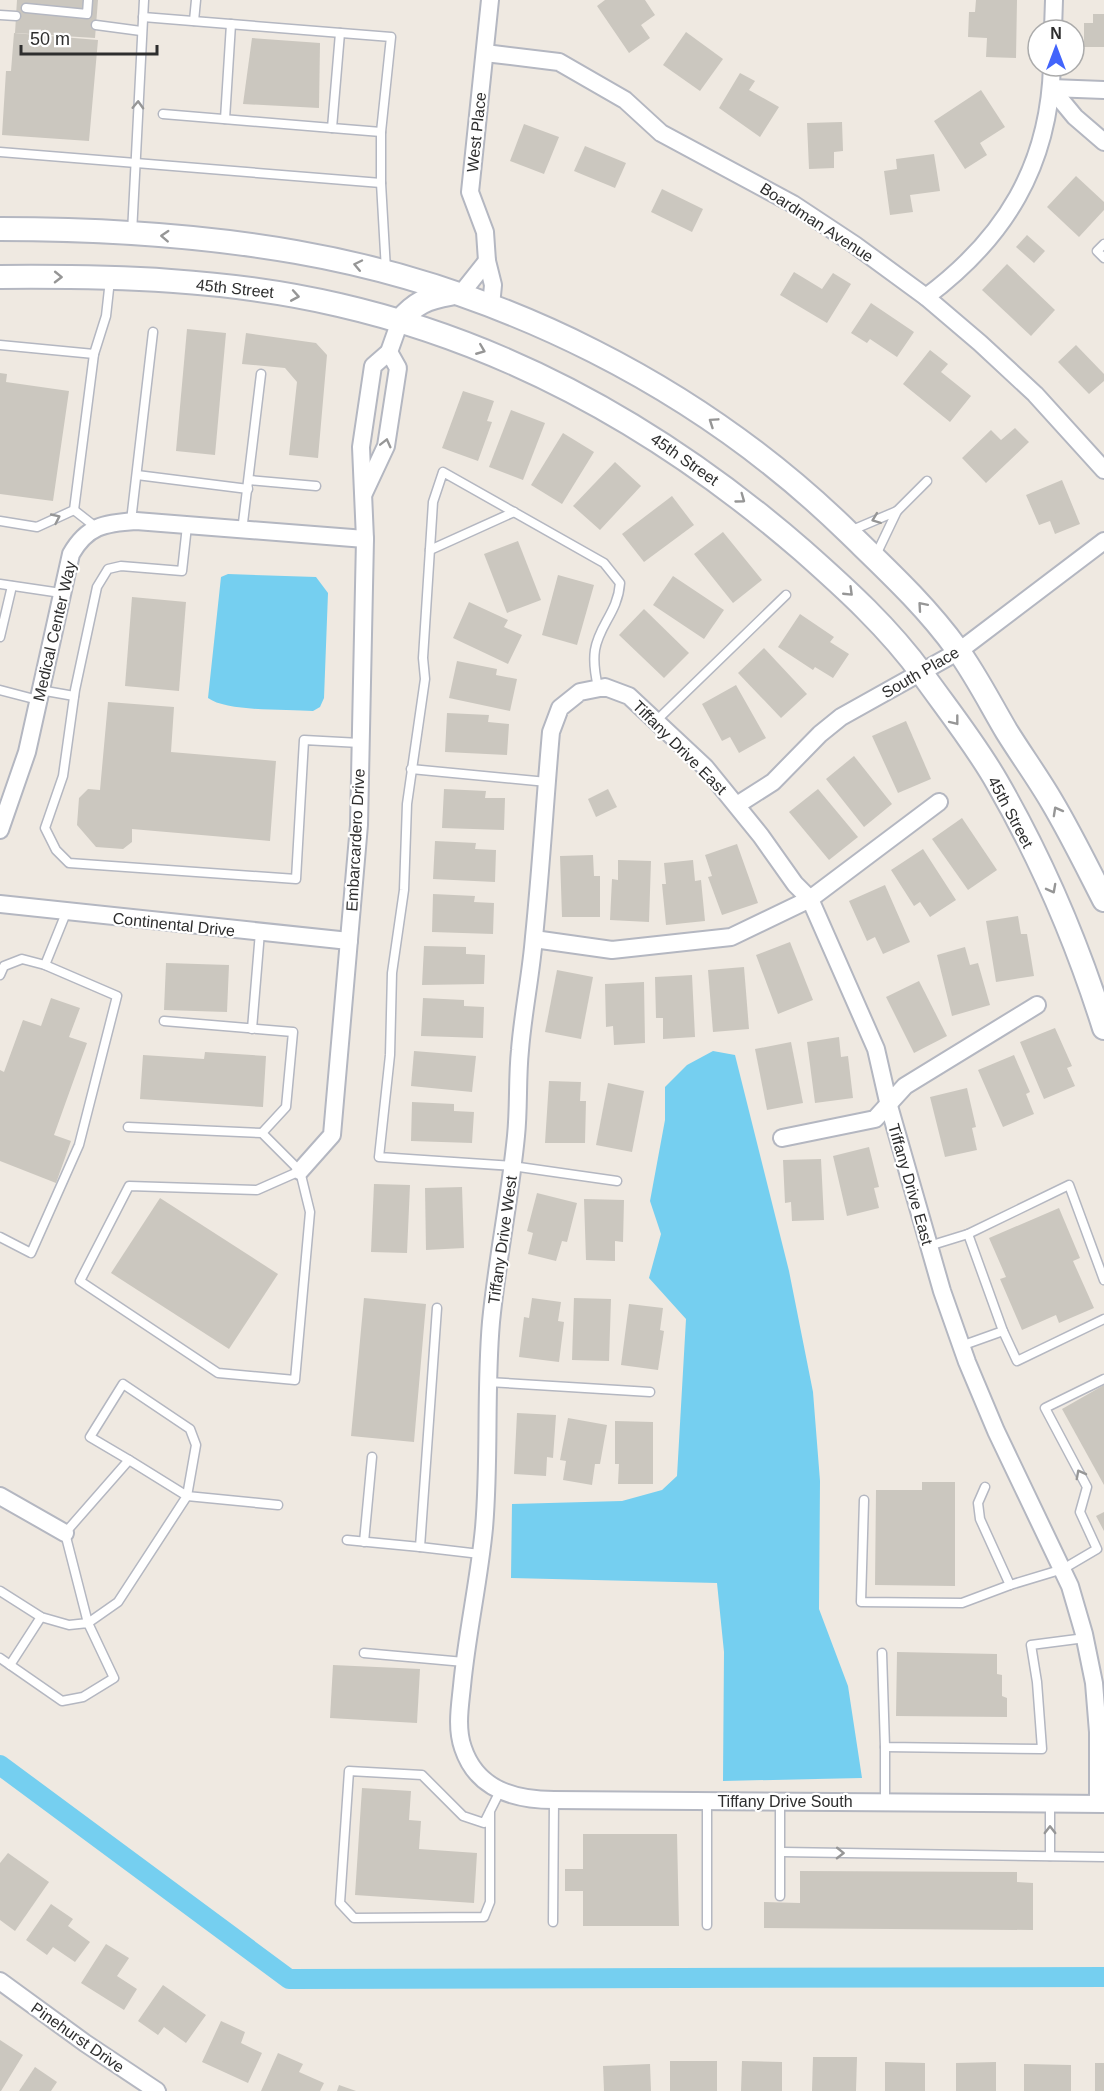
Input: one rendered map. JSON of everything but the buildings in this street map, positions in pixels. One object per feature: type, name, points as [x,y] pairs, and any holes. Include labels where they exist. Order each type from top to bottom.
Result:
[{"type":"main road","points":[[0,229],[197,238],[296,252],[386,273],[491,306],[568,339],[657,384],[772,464],[849,532],[920,603],[959,651],[1052,802],[1104,900]]},
{"type":"main road","name":"45th Street","points":[[0,277],[110,279],[238,287],[331,303],[400,321],[515,363],[567,388],[638,427],[752,507],[852,593],[922,673],[996,781],[1060,905],[1104,1028]]},
{"type":"main road","points":[[400,321],[413,306],[427,298],[458,294]]},
{"type":"street","name":"West Place","points":[[490,0],[470,192],[485,232],[487,261],[493,285],[491,306]]},
{"type":"street","points":[[1053,18],[1054,0]]},
{"type":"street","name":"Boardman Avenue","points":[[485,53],[559,62],[625,100],[661,133],[793,204],[855,245],[926,297],[1035,394],[1104,470]]},
{"type":"street","points":[[926,297],[976,256],[1000,226],[1021,193],[1044,132],[1051,78]]},
{"type":"street","points":[[1051,88],[1104,90]]},
{"type":"street","points":[[1051,88],[1075,117],[1104,142]]},
{"type":"street","points":[[458,294],[487,261]]},
{"type":"street","name":"Embarcardero Drive","points":[[300,1171],[332,1135],[359,825],[365,539],[361,447],[366,399],[373,366],[389,352],[400,321]]},
{"type":"street","name":"Embarcardero Drive","points":[[363,496],[386,446],[398,368],[389,352]]},
{"type":"street","name":"Medical Center Way","points":[[0,830],[27,752],[70,554],[81,538],[97,528],[114,522],[131,521],[365,539]]},
{"type":"street","name":"South Place","points":[[737,805],[773,782],[820,734],[841,717],[959,651],[1104,541]]},
{"type":"street","name":"Tiffany Drive West","points":[[474,1770],[465,1753],[459,1733],[464,1662],[480,1554],[488,1466],[488,1382],[497,1264],[512,1166],[520,1051],[534,939],[551,732],[560,708],[579,692],[598,687]]},
{"type":"street","name":"Tiffany Drive East","points":[[598,687],[617,690],[628,696],[657,720],[705,767],[737,805],[795,884],[810,899],[876,1049],[889,1106],[929,1246],[961,1346],[996,1431],[1063,1569],[1085,1638],[1100,1699],[1101,1804]]},
{"type":"street","points":[[534,939],[612,950],[732,937],[810,899],[939,802]]},
{"type":"street","name":"Continental Drive","points":[[0,904],[66,913],[349,941]]},
{"type":"street","points":[[782,1138],[875,1119],[905,1086],[1037,1005]]},
{"type":"street","points":[[0,1497],[65,1533]]},
{"type":"street","name":"Tiffany Drive South","points":[[474,1770],[500,1791],[519,1798],[554,1800],[1101,1804]]},
{"type":"street","name":"Pinehurst Drive","points":[[0,1981],[85,2043],[157,2091]]},
{"type":"lane","points":[[26,8],[87,14],[88,0]]},
{"type":"lane","points":[[132,234],[144,0]]},
{"type":"lane","points":[[194,21],[196,0]]},
{"type":"lane","points":[[0,15],[16,16]]},
{"type":"lane","points":[[143,17],[390,37],[381,132],[381,183],[386,273]]},
{"type":"lane","points":[[225,119],[231,24]]},
{"type":"lane","points":[[96,25],[141,31]]},
{"type":"lane","points":[[332,128],[340,33]]},
{"type":"lane","points":[[163,114],[381,132]]},
{"type":"lane","points":[[0,152],[381,183]]},
{"type":"lane","points":[[1104,244],[1097,251],[1104,258]]},
{"type":"lane","points":[[74,510],[94,354],[106,316],[110,279]]},
{"type":"lane","points":[[131,521],[153,332]]},
{"type":"lane","points":[[0,345],[94,354]]},
{"type":"lane","points":[[242,531],[261,374]]},
{"type":"lane","points":[[598,687],[593,666],[595,647],[619,601],[620,583],[604,563],[443,471],[433,502],[423,658],[425,679],[407,804],[404,890],[392,973],[390,1055],[379,1157],[512,1166],[616,1181]]},
{"type":"lane","points":[[137,476],[316,486]]},
{"type":"lane","points":[[875,558],[897,511],[927,481]]},
{"type":"lane","points":[[0,521],[37,527],[74,510]]},
{"type":"lane","points":[[74,510],[97,528]]},
{"type":"lane","points":[[849,532],[897,511]]},
{"type":"lane","points":[[430,550],[514,512]]},
{"type":"lane","points":[[187,526],[182,571],[121,566],[108,569],[98,587],[74,696],[63,776],[45,828],[56,850],[69,862],[296,879],[304,740],[360,743]]},
{"type":"lane","points":[[0,584],[61,593]]},
{"type":"lane","points":[[0,637],[12,586]]},
{"type":"lane","points":[[657,720],[786,595]]},
{"type":"lane","points":[[0,690],[39,695],[74,696]]},
{"type":"lane","points":[[411,769],[547,782]]},
{"type":"lane","points":[[45,965],[66,913]]},
{"type":"lane","points":[[252,1029],[260,932]]},
{"type":"lane","points":[[0,975],[4,966],[22,959],[45,965],[117,996],[79,1145],[31,1253],[0,1237]]},
{"type":"lane","points":[[165,1022],[293,1032],[286,1107],[262,1132]]},
{"type":"lane","points":[[128,1127],[262,1132],[300,1171],[310,1212],[296,1380],[218,1373],[80,1281],[129,1186],[257,1190],[300,1171]]},
{"type":"lane","points":[[929,1246],[968,1234],[1070,1185],[1104,1280]]},
{"type":"lane","points":[[968,1234],[1003,1331],[1017,1361],[1104,1319]]},
{"type":"lane","points":[[420,1547],[437,1308]]},
{"type":"lane","points":[[961,1346],[1003,1331]]},
{"type":"lane","points":[[864,1500],[861,1602],[962,1603],[1063,1569],[1098,1549],[1080,1512],[1087,1487],[1045,1408],[1104,1379]]},
{"type":"lane","points":[[488,1382],[650,1392]]},
{"type":"lane","points":[[0,1591],[41,1617],[69,1625],[88,1623],[118,1602],[187,1496],[196,1445],[190,1429],[123,1384],[90,1437],[187,1496],[278,1505]]},
{"type":"lane","points":[[364,1542],[372,1457]]},
{"type":"lane","points":[[0,1658],[62,1701],[83,1697],[114,1678],[88,1623],[65,1533],[129,1460]]},
{"type":"lane","points":[[985,1486],[978,1503],[980,1519],[1010,1586]]},
{"type":"lane","points":[[347,1540],[480,1554]]},
{"type":"lane","points":[[10,1665],[41,1617]]},
{"type":"lane","points":[[885,1747],[1042,1749],[1037,1682],[1031,1646],[1085,1638]]},
{"type":"lane","points":[[364,1653],[464,1662]]},
{"type":"lane","points":[[882,1653],[885,1802]]},
{"type":"lane","points":[[490,1811],[490,1902],[484,1917],[354,1918],[340,1903],[349,1771],[422,1775],[463,1816],[484,1823],[490,1811],[500,1791]]},
{"type":"lane","points":[[553,1922],[554,1800]]},
{"type":"lane","points":[[707,1801],[707,1925]]},
{"type":"lane","points":[[780,1801],[782,1852],[780,1896]]},
{"type":"lane","points":[[1050,1803],[1050,1856]]},
{"type":"lane","points":[[782,1852],[1104,1857]]},
{"type":"water","points":[[228,574],[316,577],[328,593],[324,698],[320,707],[313,711],[243,708],[229,706],[208,698],[221,577]]},
{"type":"water","points":[[713,1051],[735,1055],[789,1271],[813,1392],[820,1481],[819,1609],[848,1686],[862,1778],[723,1781],[724,1652],[717,1583],[511,1578],[512,1504],[622,1501],[662,1490],[677,1476],[686,1319],[649,1278],[661,1234],[650,1201],[665,1120],[665,1087],[687,1065]]},
{"type":"waterway","points":[[0,1765],[289,1979],[1104,1977]]}]
